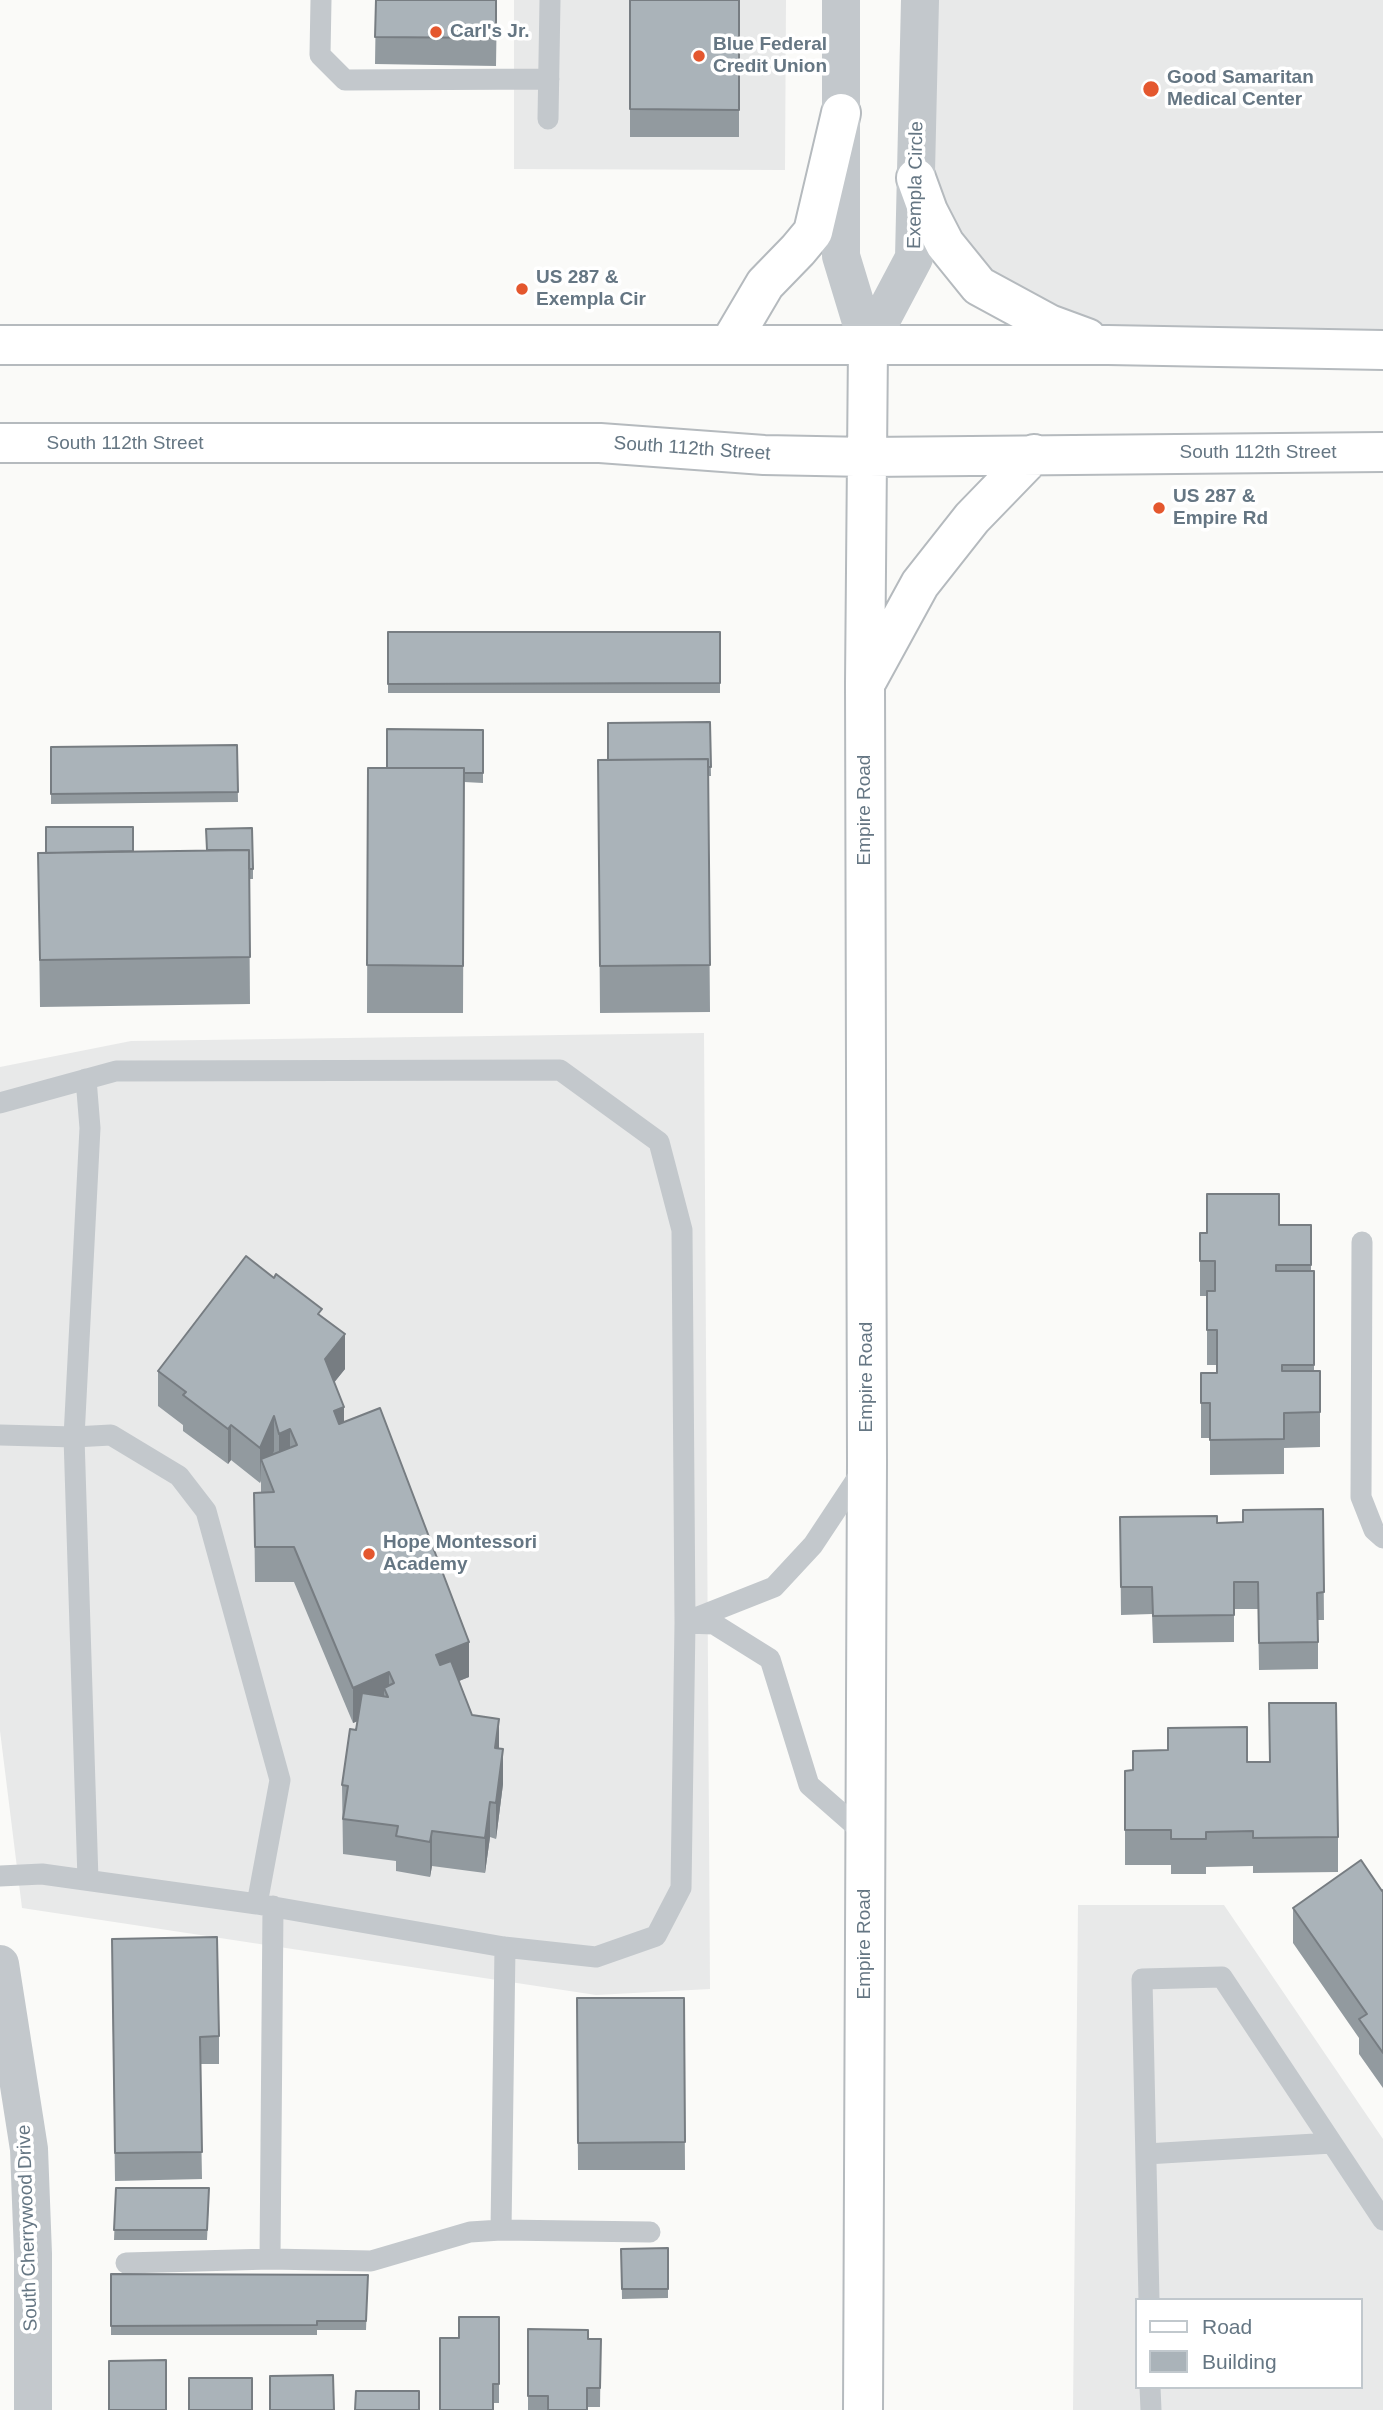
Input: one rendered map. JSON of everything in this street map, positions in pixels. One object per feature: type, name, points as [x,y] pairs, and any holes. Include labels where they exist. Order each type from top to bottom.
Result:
[{"type":"main road","points":[[729,345],[765,284],[813,232],[841,113]]},
{"type":"main road","points":[[916,178],[928,211],[945,244],[979,286],[1049,324],[1108,345]]},
{"type":"main road","points":[[0,345],[1108,345],[1383,350]]},
{"type":"main road","name":"Empire Road","points":[[863,2410],[867,1463],[865,683],[868,345]]},
{"type":"main road","name":"South 112th Street","points":[[0,443],[600,443],[764,456],[868,457],[1383,452]]},
{"type":"main road","points":[[865,683],[920,584],[972,517],[1034,454]]},
{"type":"street","points":[[841,0],[841,256],[868,345]]},
{"type":"street","name":"Exempla Circle","points":[[868,345],[914,258],[920,0]]},
{"type":"street","name":"South Cherrywood Drive","points":[[0,1964],[29,2149],[33,2254],[33,2410]]},
{"type":"lane","points":[[321,0],[320,55],[345,80],[549,79]]},
{"type":"lane","points":[[548,120],[550,0]]},
{"type":"lane","points":[[0,1103],[116,1071],[560,1070],[659,1142],[682,1230],[685,1623],[681,1888],[656,1936],[596,1957],[505,1947],[265,1905],[89,1880],[42,1874],[0,1876]]},
{"type":"lane","points":[[86,1079],[90,1128],[74,1437],[89,1880]]},
{"type":"lane","points":[[1362,1242],[1361,1497],[1374,1530],[1383,1538]]},
{"type":"lane","points":[[0,1435],[111,1435],[179,1476],[206,1511],[280,1780],[265,1905],[270,2259]]},
{"type":"lane","points":[[685,1623],[774,1587],[813,1545],[867,1463]]},
{"type":"lane","points":[[685,1623],[714,1624],[770,1658],[809,1785],[866,1835]]},
{"type":"lane","points":[[501,2230],[505,1947]]},
{"type":"lane","points":[[1149,2298],[1142,1979],[1222,1977],[1383,2220]]},
{"type":"lane","points":[[1146,2154],[1332,2143]]},
{"type":"lane","points":[[127,2263],[270,2259],[371,2261],[470,2232],[650,2232]]},
{"type":"lane","points":[[1150,2389],[1151,2410]]},
{"type":"shaded area","points":[[514,0],[786,0],[785,170],[514,169]]},
{"type":"shaded area","name":"Good Samaritan Medical Center","points":[[920,0],[1383,0],[1383,346],[1108,345],[979,286],[916,178]]},
{"type":"shaded area","points":[[704,1033],[710,1989],[596,1995],[22,1908],[0,1731],[0,1067],[131,1041]]},
{"type":"shaded area","points":[[1078,1905],[1224,1905],[1383,2139],[1383,2410],[1073,2410]]},
{"type":"building","points":[[376,0],[496,0],[496,38],[375,37]]},
{"type":"building","points":[[630,0],[739,0],[739,110],[630,109]]},
{"type":"building","points":[[388,632],[720,632],[720,683],[388,684]]},
{"type":"building","points":[[710,722],[711,767],[708,767],[708,759],[608,760],[608,723]]},
{"type":"building","points":[[387,729],[483,730],[483,773],[464,773],[464,768],[387,768]]},
{"type":"building","points":[[237,745],[238,792],[51,794],[51,747]]},
{"type":"building","points":[[708,759],[710,965],[600,966],[598,760]]},
{"type":"building","points":[[368,768],[464,768],[463,966],[367,965]]},
{"type":"building","points":[[46,827],[133,827],[133,851],[46,853]]},
{"type":"building","points":[[252,828],[253,869],[249,869],[249,850],[207,850],[206,829]]},
{"type":"building","points":[[249,850],[250,957],[40,960],[38,853]]},
{"type":"building","points":[[1207,1194],[1279,1194],[1279,1225],[1311,1225],[1311,1265],[1276,1265],[1276,1271],[1314,1271],[1314,1365],[1282,1365],[1282,1371],[1320,1371],[1320,1412],[1284,1413],[1284,1439],[1210,1440],[1210,1403],[1201,1403],[1201,1373],[1217,1373],[1217,1330],[1207,1330],[1207,1291],[1215,1291],[1215,1261],[1200,1261],[1200,1233],[1207,1233]]},
{"type":"building","points":[[246,1256],[274,1278],[276,1274],[322,1309],[318,1314],[345,1334],[325,1359],[344,1407],[334,1411],[339,1424],[380,1408],[469,1642],[436,1655],[440,1665],[451,1661],[472,1715],[499,1719],[495,1748],[503,1749],[496,1803],[490,1802],[485,1838],[432,1831],[430,1842],[396,1836],[398,1826],[343,1819],[348,1786],[342,1785],[350,1729],[356,1730],[362,1693],[388,1697],[384,1688],[394,1683],[389,1672],[353,1688],[294,1547],[255,1547],[254,1493],[274,1492],[261,1459],[297,1445],[290,1429],[279,1434],[274,1416],[260,1448],[231,1425],[228,1429],[183,1395],[186,1392],[158,1371]]},
{"type":"building","points":[[1323,1509],[1324,1592],[1317,1593],[1318,1642],[1259,1643],[1258,1582],[1234,1582],[1234,1615],[1153,1616],[1152,1587],[1121,1587],[1120,1517],[1217,1516],[1217,1523],[1243,1522],[1243,1510]]},
{"type":"building","points":[[1269,1703],[1336,1703],[1338,1837],[1253,1838],[1253,1831],[1206,1832],[1206,1839],[1171,1839],[1171,1830],[1125,1830],[1125,1771],[1133,1770],[1133,1751],[1168,1750],[1168,1728],[1247,1727],[1247,1762],[1270,1762]]},
{"type":"building","points":[[1361,1860],[1383,1890],[1383,2053],[1359,2019],[1367,2014],[1293,1908]]},
{"type":"building","points":[[217,1937],[219,2036],[200,2037],[202,2152],[115,2153],[112,1939]]},
{"type":"building","points":[[577,1998],[684,1998],[685,2142],[578,2143]]},
{"type":"building","points":[[116,2188],[209,2188],[207,2230],[114,2230]]},
{"type":"building","points":[[668,2248],[668,2289],[622,2289],[621,2249]]},
{"type":"building","points":[[111,2274],[368,2275],[366,2321],[317,2321],[317,2325],[111,2326]]},
{"type":"building","points":[[459,2317],[499,2317],[499,2384],[493,2384],[493,2410],[440,2410],[440,2338],[459,2338]]},
{"type":"building","points":[[528,2329],[588,2330],[588,2339],[601,2339],[600,2388],[587,2388],[587,2410],[548,2410],[548,2396],[528,2396]]},
{"type":"building","points":[[166,2360],[166,2410],[109,2410],[109,2361]]},
{"type":"building","points":[[333,2375],[334,2410],[270,2410],[270,2376]]},
{"type":"building","points":[[189,2378],[252,2378],[252,2410],[189,2410]]},
{"type":"building","points":[[356,2391],[419,2391],[419,2410],[355,2410]]},
{"type":"place","name":"Carl's Jr.","points":[[436,32]]},
{"type":"place","name":"Blue Federal Credit Union","points":[[699,56]]},
{"type":"place","name":"Good Samaritan Medical Center","points":[[1151,89]]},
{"type":"place","name":"US 287 & Exempla Cir","points":[[522,289]]},
{"type":"place","name":"US 287 & Empire Rd","points":[[1159,508]]},
{"type":"place","name":"Hope Montessori Academy","points":[[369,1554]]}]
